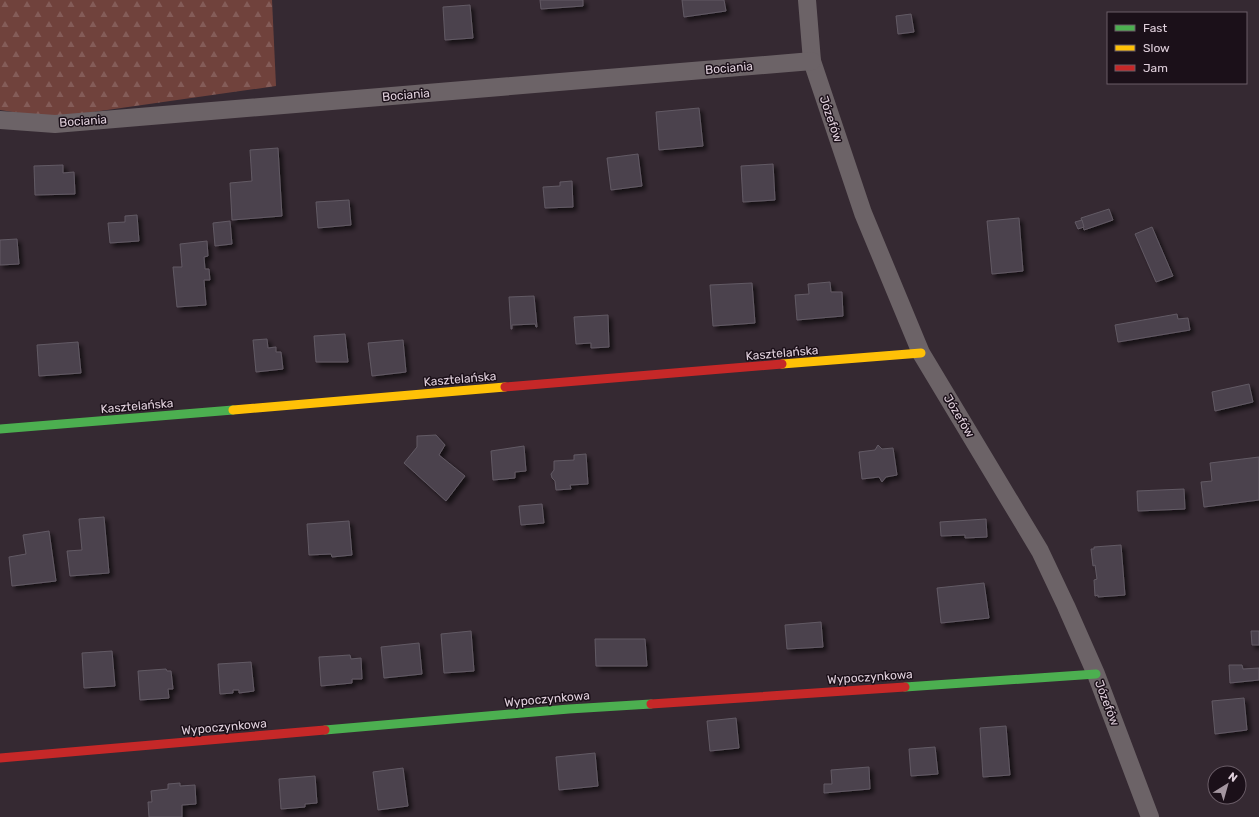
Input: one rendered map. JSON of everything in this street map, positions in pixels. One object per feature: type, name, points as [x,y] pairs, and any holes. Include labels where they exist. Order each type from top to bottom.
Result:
[{"type":"street","name":"Józefów","points":[[807,0],[812,61],[863,213],[921,353],[1040,551],[1096,674],[1150,817]]},
{"type":"street","name":"Bociania","points":[[0,120],[55,124],[812,61]]},
{"type":"street","name":"Kasztelańska","points":[[0,429],[921,353]]},
{"type":"street","name":"Wypoczynkowa","points":[[0,758],[569,709],[1096,674]]},
{"type":"green space","points":[[0,0],[272,0],[276,86],[51,118],[0,110]]},
{"type":"building","points":[[540,0],[583,0],[583,6],[541,9]]},
{"type":"building","points":[[682,0],[724,0],[726,11],[684,17]]},
{"type":"building","points":[[470,5],[473,38],[445,40],[443,7]]},
{"type":"building","points":[[911,14],[914,32],[898,34],[896,16]]},
{"type":"building","points":[[699,108],[703,146],[659,150],[656,112]]},
{"type":"building","points":[[278,148],[282,216],[232,220],[230,183],[252,181],[250,150]]},
{"type":"building","points":[[638,154],[642,186],[611,190],[607,158]]},
{"type":"building","points":[[773,164],[775,200],[743,202],[741,166]]},
{"type":"building","points":[[63,165],[63,173],[74,172],[75,194],[35,195],[34,166]]},
{"type":"building","points":[[572,181],[573,207],[545,208],[543,187],[560,186],[560,182]]},
{"type":"building","points":[[349,200],[351,225],[318,228],[316,202]]},
{"type":"building","points":[[1109,209],[1113,220],[1084,230],[1081,218]]},
{"type":"building","points":[[137,215],[139,241],[110,243],[108,223],[125,222],[125,216]]},
{"type":"building","points":[[1019,218],[1023,271],[992,274],[987,221]]},
{"type":"building","points":[[1082,220],[1084,227],[1078,229],[1075,222]]},
{"type":"building","points":[[230,221],[232,244],[215,246],[213,223]]},
{"type":"building","points":[[1152,227],[1173,276],[1156,282],[1135,234]]},
{"type":"building","points":[[17,239],[19,264],[0,265],[0,240]]},
{"type":"building","points":[[207,241],[208,256],[204,257],[205,269],[209,269],[210,280],[204,280],[206,305],[177,307],[173,267],[182,267],[180,244]]},
{"type":"building","points":[[830,282],[831,292],[842,292],[843,316],[797,320],[795,295],[809,294],[808,284]]},
{"type":"building","points":[[752,283],[755,323],[713,326],[710,285]]},
{"type":"building","points":[[534,296],[537,327],[535,324],[512,325],[511,329],[509,297]]},
{"type":"building","points":[[1177,314],[1178,319],[1188,318],[1190,330],[1118,342],[1115,325]]},
{"type":"building","points":[[608,315],[609,347],[591,348],[591,343],[576,344],[574,317]]},
{"type":"building","points":[[345,334],[348,362],[316,362],[314,336]]},
{"type":"building","points":[[267,339],[268,348],[276,347],[276,352],[281,352],[283,369],[256,372],[253,340]]},
{"type":"building","points":[[403,340],[406,372],[372,376],[368,343]]},
{"type":"building","points":[[78,342],[81,373],[39,376],[37,345]]},
{"type":"building","points":[[1249,384],[1253,402],[1215,411],[1212,392]]},
{"type":"building","points":[[436,435],[445,445],[439,455],[465,476],[446,501],[404,463],[417,447],[417,436]]},
{"type":"building","points":[[878,445],[882,449],[893,448],[897,475],[886,477],[882,482],[879,477],[862,479],[859,452],[875,450]]},
{"type":"building","points":[[524,446],[526,471],[515,472],[515,478],[493,480],[491,451]]},
{"type":"building","points":[[586,454],[588,484],[570,485],[571,489],[556,490],[555,481],[551,474],[554,470],[554,461],[574,460],[574,455]]},
{"type":"building","points":[[1259,457],[1259,500],[1204,507],[1201,482],[1212,481],[1210,463]]},
{"type":"building","points":[[1184,489],[1185,509],[1138,511],[1137,491]]},
{"type":"building","points":[[542,504],[544,523],[521,525],[519,506]]},
{"type":"building","points":[[104,517],[109,573],[70,576],[67,551],[82,550],[79,519]]},
{"type":"building","points":[[986,519],[987,537],[965,538],[965,535],[941,536],[940,522]]},
{"type":"building","points":[[349,521],[352,555],[332,557],[331,554],[309,555],[307,524]]},
{"type":"building","points":[[49,531],[56,581],[12,586],[9,557],[26,554],[23,535]]},
{"type":"building","points":[[1121,545],[1125,595],[1095,596],[1094,580],[1097,579],[1095,565],[1093,566],[1091,549],[1094,549],[1094,547]]},
{"type":"building","points":[[984,583],[989,618],[941,623],[937,588]]},
{"type":"building","points":[[821,622],[823,647],[787,649],[785,625]]},
{"type":"building","points":[[471,631],[474,671],[444,673],[441,634]]},
{"type":"building","points":[[1251,631],[1259,631],[1259,645],[1252,645]]},
{"type":"building","points":[[595,639],[645,639],[647,666],[596,666]]},
{"type":"building","points":[[419,643],[422,674],[384,678],[381,647]]},
{"type":"building","points":[[112,651],[115,686],[84,688],[82,653]]},
{"type":"building","points":[[350,655],[351,659],[361,658],[362,679],[352,679],[352,683],[321,686],[319,657]]},
{"type":"building","points":[[251,662],[254,691],[239,693],[239,690],[233,690],[233,693],[220,694],[218,664]]},
{"type":"building","points":[[1229,665],[1242,665],[1243,669],[1259,668],[1259,680],[1230,683]]},
{"type":"building","points":[[166,669],[167,671],[171,671],[173,689],[168,689],[169,698],[140,700],[138,671]]},
{"type":"building","points":[[1244,698],[1247,730],[1215,734],[1212,701]]},
{"type":"building","points":[[736,718],[739,748],[710,751],[707,721]]},
{"type":"building","points":[[1006,726],[1010,775],[983,777],[980,728]]},
{"type":"building","points":[[935,747],[938,774],[911,776],[909,749]]},
{"type":"building","points":[[595,753],[598,786],[559,790],[556,757]]},
{"type":"building","points":[[869,767],[870,789],[824,793],[824,784],[832,784],[831,770]]},
{"type":"building","points":[[403,768],[408,806],[378,810],[373,772]]},
{"type":"building","points":[[315,776],[317,803],[305,804],[305,807],[281,809],[279,779]]},
{"type":"building","points":[[180,783],[180,786],[195,785],[196,804],[182,805],[182,817],[149,817],[148,802],[152,802],[151,791],[168,789],[168,784]]},
{"type":"traffic: fast","points":[[0,429],[233,410]]},
{"type":"traffic: fast","points":[[905,687],[1096,674]]},
{"type":"traffic: fast","points":[[325,730],[569,709],[651,704]]},
{"type":"traffic: slow","points":[[782,364],[921,353]]},
{"type":"traffic: slow","points":[[233,410],[505,387]]},
{"type":"traffic: jam","points":[[505,387],[782,364]]},
{"type":"traffic: jam","points":[[651,704],[905,687]]},
{"type":"traffic: jam","points":[[0,758],[325,730]]}]
